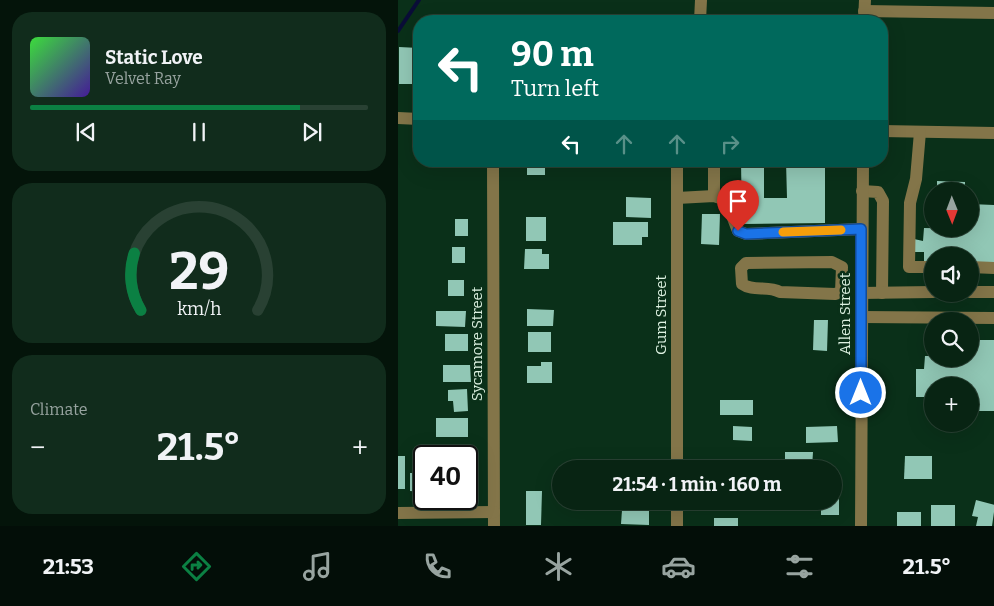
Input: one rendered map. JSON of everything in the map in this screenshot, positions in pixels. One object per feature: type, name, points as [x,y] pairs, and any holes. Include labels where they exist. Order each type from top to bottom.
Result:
[{"type":"street","points":[[700,15],[701,0]]},
{"type":"street","points":[[864,11],[994,13]]},
{"type":"street","points":[[398,118],[413,119]]},
{"type":"street","points":[[888,131],[994,133]]},
{"type":"street","points":[[920,132],[916,178],[910,203],[909,267],[924,267]]},
{"type":"street","name":"Sycamore Street","points":[[493,167],[494,526]]},
{"type":"street","name":"Gum Street","points":[[677,167],[677,460]]},
{"type":"street","points":[[714,167],[714,196]]},
{"type":"street","name":"Allen Street","points":[[861,526],[862,167]]},
{"type":"street","points":[[862,191],[878,192],[883,201],[882,293]]},
{"type":"street","points":[[677,198],[714,196],[726,200],[738,231],[746,234],[861,229]]},
{"type":"street","points":[[832,262],[842,266],[842,281],[841,292],[835,294],[748,289],[742,284],[741,268],[746,264],[832,262]]},
{"type":"street","points":[[979,267],[994,268]]},
{"type":"street","points":[[842,281],[882,293],[924,292]]},
{"type":"street","points":[[979,292],[994,292]]},
{"type":"street","points":[[861,317],[994,318]]},
{"type":"street","points":[[677,510],[677,526]]},
{"type":"street","points":[[398,512],[494,512]]},
{"type":"building","points":[[399,47],[413,48],[413,84],[399,84]]},
{"type":"building","points":[[527,167],[545,167],[545,175],[527,175]]},
{"type":"building","points":[[741,167],[764,167],[764,198],[787,198],[786,167],[825,167],[825,223],[742,224]]},
{"type":"building","points":[[626,197],[651,198],[651,218],[626,217]]},
{"type":"building","points":[[979,204],[995,205],[995,264],[979,263],[979,247],[924,247],[924,252],[915,252],[914,239],[923,241],[924,228],[924,238],[979,238]]},
{"type":"building","points":[[702,214],[720,214],[719,245],[701,244]]},
{"type":"building","points":[[526,217],[546,217],[546,241],[526,241]]},
{"type":"building","points":[[455,219],[468,219],[468,236],[455,236]]},
{"type":"building","points":[[613,222],[648,222],[648,237],[642,237],[642,245],[613,245]]},
{"type":"building","points":[[452,247],[465,247],[465,263],[452,263]]},
{"type":"building","points":[[525,249],[542,249],[542,254],[549,254],[549,269],[524,269]]},
{"type":"building","points":[[448,280],[464,280],[464,296],[448,296]]},
{"type":"building","points":[[527,309],[554,310],[553,326],[527,326]]},
{"type":"building","points":[[436,311],[466,311],[465,327],[436,326]]},
{"type":"building","points":[[814,320],[828,320],[827,351],[813,350]]},
{"type":"building","points":[[528,332],[551,332],[551,352],[528,352]]},
{"type":"building","points":[[445,334],[468,334],[468,351],[445,351]]},
{"type":"building","points":[[979,340],[995,340],[995,411],[979,411],[979,377],[924,377],[924,397],[916,397],[916,369],[924,369],[924,367],[979,367]]},
{"type":"building","points":[[541,362],[552,362],[552,383],[527,383],[527,366],[541,366]]},
{"type":"building","points":[[443,365],[470,365],[471,382],[443,382]]},
{"type":"building","points":[[467,389],[468,411],[454,412],[453,401],[448,401],[448,390]]},
{"type":"building","points":[[720,400],[753,400],[753,415],[720,415]]},
{"type":"building","points":[[436,418],[468,418],[468,437],[436,437]]},
{"type":"building","points":[[733,426],[752,427],[752,441],[733,440]]},
{"type":"building","points":[[837,426],[838,442],[806,443],[806,427]]},
{"type":"building","points":[[785,452],[813,452],[813,460],[785,460]]},
{"type":"building","points":[[398,456],[405,456],[405,489],[398,489]]},
{"type":"building","points":[[905,456],[932,456],[932,479],[904,479]]},
{"type":"building","points":[[410,473],[413,473],[413,491],[410,491]]},
{"type":"building","points":[[526,491],[542,491],[541,525],[526,525]]},
{"type":"building","points":[[976,500],[995,505],[992,526],[976,526],[978,517],[972,516]]},
{"type":"building","points":[[931,505],[955,505],[955,526],[931,526]]},
{"type":"building","points":[[622,510],[649,510],[649,525],[621,524]]},
{"type":"building","points":[[821,510],[839,510],[839,515],[821,515]]},
{"type":"building","points":[[897,512],[921,512],[921,526],[897,526]]},
{"type":"building","points":[[714,518],[738,518],[738,526],[714,526]]},
{"type":"waterway","points":[[398,31],[419,0]]},
{"type":"slow traffic","points":[[783,232],[841,230]]},
{"type":"route","points":[[738,231],[746,234],[861,229],[861,393]]}]
